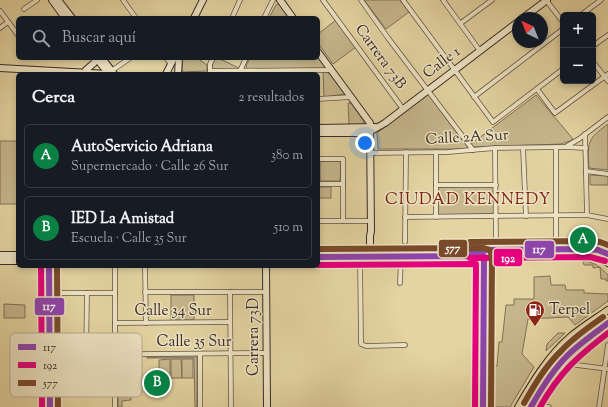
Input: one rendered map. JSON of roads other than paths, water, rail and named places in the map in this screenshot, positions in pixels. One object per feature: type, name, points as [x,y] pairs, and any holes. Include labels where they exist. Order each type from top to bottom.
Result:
[{"type":"main road","points":[[518,407],[547,362],[561,346],[608,310]]},
{"type":"main road","points":[[532,406],[550,376],[561,363],[576,347],[608,323]]},
{"type":"street","points":[[24,10],[37,0]]},
{"type":"street","points":[[124,0],[135,16]]},
{"type":"street","points":[[195,16],[203,0]]},
{"type":"street","points":[[233,16],[240,0]]},
{"type":"street","points":[[265,16],[273,0]]},
{"type":"street","points":[[280,0],[292,16]]},
{"type":"street","name":"Carrera 73B","points":[[323,0],[403,109]]},
{"type":"street","points":[[361,0],[473,150]]},
{"type":"street","points":[[403,0],[493,122],[560,71]]},
{"type":"street","points":[[443,0],[480,51]]},
{"type":"street","points":[[461,24],[492,0]]},
{"type":"street","points":[[531,12],[546,0],[560,18]]},
{"type":"street","points":[[585,12],[601,0]]},
{"type":"street","points":[[56,1],[64,16]]},
{"type":"street","points":[[56,1],[70,16]]},
{"type":"street","points":[[0,11],[16,32]]},
{"type":"street","points":[[0,28],[8,22]]},
{"type":"street","name":"Calle 1","points":[[320,133],[365,133],[382,125],[512,27]]},
{"type":"street","points":[[474,97],[560,31]]},
{"type":"street","points":[[596,44],[608,35]]},
{"type":"street","points":[[320,55],[367,118],[371,129],[370,236],[372,254]]},
{"type":"street","points":[[86,70],[95,60]]},
{"type":"street","points":[[98,60],[109,72]]},
{"type":"street","points":[[103,60],[109,72]]},
{"type":"street","points":[[111,72],[127,60]]},
{"type":"street","points":[[178,72],[179,60]]},
{"type":"street","points":[[210,72],[210,64],[212,60]]},
{"type":"street","points":[[240,71],[245,60]]},
{"type":"street","points":[[167,72],[172,61]]},
{"type":"street","points":[[596,65],[606,76],[608,81]]},
{"type":"street","points":[[0,68],[48,72],[86,70],[102,72]]},
{"type":"street","points":[[225,72],[301,72],[331,70]]},
{"type":"street","points":[[68,71],[74,72]]},
{"type":"street","points":[[537,89],[555,112],[606,76]]},
{"type":"street","points":[[320,99],[351,97]]},
{"type":"street","points":[[565,147],[586,134],[608,117]]},
{"type":"street","name":"Calle 1","points":[[320,128],[371,129]]},
{"type":"street","points":[[586,134],[587,215]]},
{"type":"street","points":[[556,147],[556,249]]},
{"type":"street","points":[[495,148],[496,245]]},
{"type":"street","name":"Calle 2A Sur","points":[[371,153],[436,152],[495,148],[586,148]]},
{"type":"street","points":[[524,148],[526,216]]},
{"type":"street","points":[[405,242],[406,152]]},
{"type":"street","points":[[436,152],[436,217]]},
{"type":"street","points":[[320,159],[343,159],[343,221]]},
{"type":"street","points":[[586,171],[608,174]]},
{"type":"street","points":[[320,184],[343,184]]},
{"type":"street","points":[[436,185],[496,184]]},
{"type":"street","points":[[405,217],[587,215],[608,218]]},
{"type":"street","points":[[320,221],[371,221]]},
{"type":"street","points":[[320,251],[401,256],[556,249],[591,252],[608,263]]},
{"type":"street","points":[[320,258],[360,257],[372,254],[591,252],[598,250],[608,254]]},
{"type":"street","points":[[483,407],[484,253]]},
{"type":"street","points":[[0,254],[16,254]]},
{"type":"street","points":[[400,283],[401,256]]},
{"type":"street","points":[[360,257],[360,341],[362,345],[405,345]]},
{"type":"street","points":[[0,261],[16,261]]},
{"type":"street","points":[[49,268],[50,333]]},
{"type":"street","points":[[116,268],[116,333]]},
{"type":"street","points":[[145,268],[146,323]]},
{"type":"street","name":"Carrera 73D","points":[[266,268],[267,407]]},
{"type":"street","points":[[266,274],[270,268]]},
{"type":"street","points":[[146,292],[266,292]]},
{"type":"street","points":[[230,292],[231,407]]},
{"type":"street","points":[[49,293],[116,293]]},
{"type":"street","points":[[86,333],[87,293]]},
{"type":"street","name":"Calle 34 Sur","points":[[116,323],[230,322]]},
{"type":"street","points":[[599,407],[606,369],[608,345]]},
{"type":"street","name":"Calle 35 Sur","points":[[142,354],[267,353]]},
{"type":"street","points":[[200,354],[200,407]]},
{"type":"street","points":[[561,363],[606,369]]},
{"type":"street","points":[[116,397],[116,407]]},
{"type":"street","points":[[532,406],[550,407]]},
{"type":"place","name":"AutoServicio Adriana","points":[[583,240]]},
{"type":"place","name":"Terpel","points":[[535,327]]},
{"type":"place","name":"IED La Amistad","points":[[157,383]]},
{"type":"district","name":"CIUDAD KENNEDY","points":[[468,200]]}]
